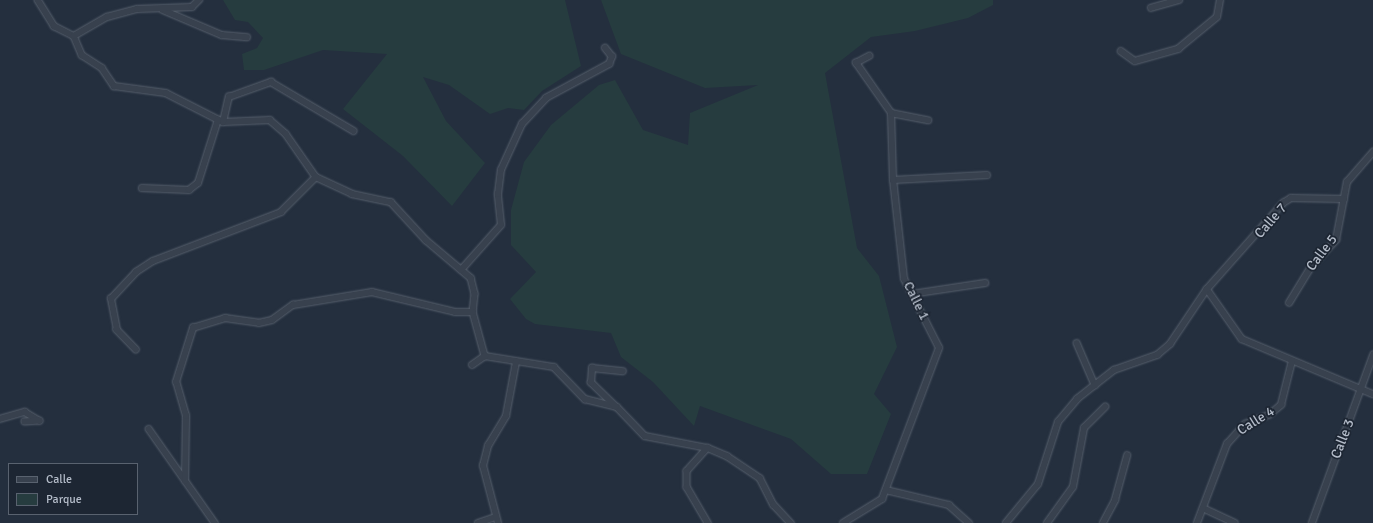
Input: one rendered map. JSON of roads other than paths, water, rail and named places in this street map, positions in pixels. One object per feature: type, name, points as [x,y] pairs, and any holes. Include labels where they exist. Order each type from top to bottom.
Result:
[{"type":"street","points":[[38,0],[54,26],[74,36],[82,55],[102,68],[114,86],[166,93],[220,121],[270,120],[286,134],[316,177],[352,194],[391,202],[426,240],[471,278],[475,294],[473,312],[485,356]]},
{"type":"street","points":[[74,36],[107,17],[137,9],[192,7],[199,0]]},
{"type":"street","points":[[1151,8],[1179,0]]},
{"type":"street","points":[[1121,51],[1135,61],[1178,49],[1217,17],[1220,0]]},
{"type":"street","points":[[161,9],[222,35],[247,37]]},
{"type":"street","points":[[460,270],[501,225],[498,194],[501,170],[522,124],[546,98],[609,64],[612,57],[605,48]]},
{"type":"street","points":[[869,56],[856,62],[891,113],[928,120]]},
{"type":"street","points":[[142,188],[189,190],[198,183],[229,97],[271,82],[354,131]]},
{"type":"street","name":"Calle 1","points":[[886,490],[939,348],[904,279],[893,180],[891,113]]},
{"type":"street","points":[[1344,199],[1347,182],[1373,152]]},
{"type":"street","points":[[893,180],[987,175]]},
{"type":"street","points":[[136,350],[117,330],[111,299],[136,272],[153,261],[281,212],[316,177]]},
{"type":"street","name":"Calle 7","points":[[1006,523],[1038,484],[1058,422],[1077,398],[1114,370],[1157,355],[1170,344],[1207,289],[1283,203],[1291,198],[1344,199]]},
{"type":"street","name":"Calle 5","points":[[1289,303],[1311,267],[1336,240],[1344,199]]},
{"type":"street","points":[[912,294],[984,283]]},
{"type":"street","points":[[1207,289],[1242,339],[1373,394]]},
{"type":"street","points":[[185,481],[186,416],[176,382],[192,328],[225,318],[259,323],[272,320],[293,305],[372,292],[455,312],[473,312]]},
{"type":"street","points":[[1077,343],[1095,385]]},
{"type":"street","name":"Calle 3","points":[[1312,523],[1373,355]]},
{"type":"street","points":[[472,365],[485,356],[554,367],[585,399],[617,407]]},
{"type":"street","name":"Calle 4","points":[[1197,523],[1235,433],[1281,405],[1292,361]]},
{"type":"street","points":[[498,523],[495,517],[483,466],[488,446],[506,416],[516,362]]},
{"type":"street","points":[[623,371],[611,367],[592,368],[591,383],[645,436],[708,448],[760,478],[774,505],[791,523]]},
{"type":"street","points":[[1047,523],[1073,487],[1084,428],[1105,407]]},
{"type":"street","points":[[0,419],[25,412],[40,421],[25,422]]},
{"type":"street","points":[[149,429],[215,523]]},
{"type":"street","points":[[708,448],[687,471],[687,487],[708,523]]},
{"type":"street","points":[[1103,523],[1115,500],[1127,456]]},
{"type":"street","points":[[844,523],[882,498],[886,490],[949,505],[969,523]]},
{"type":"street","points":[[1203,508],[1235,523]]},
{"type":"street","points":[[478,523],[495,517]]}]
